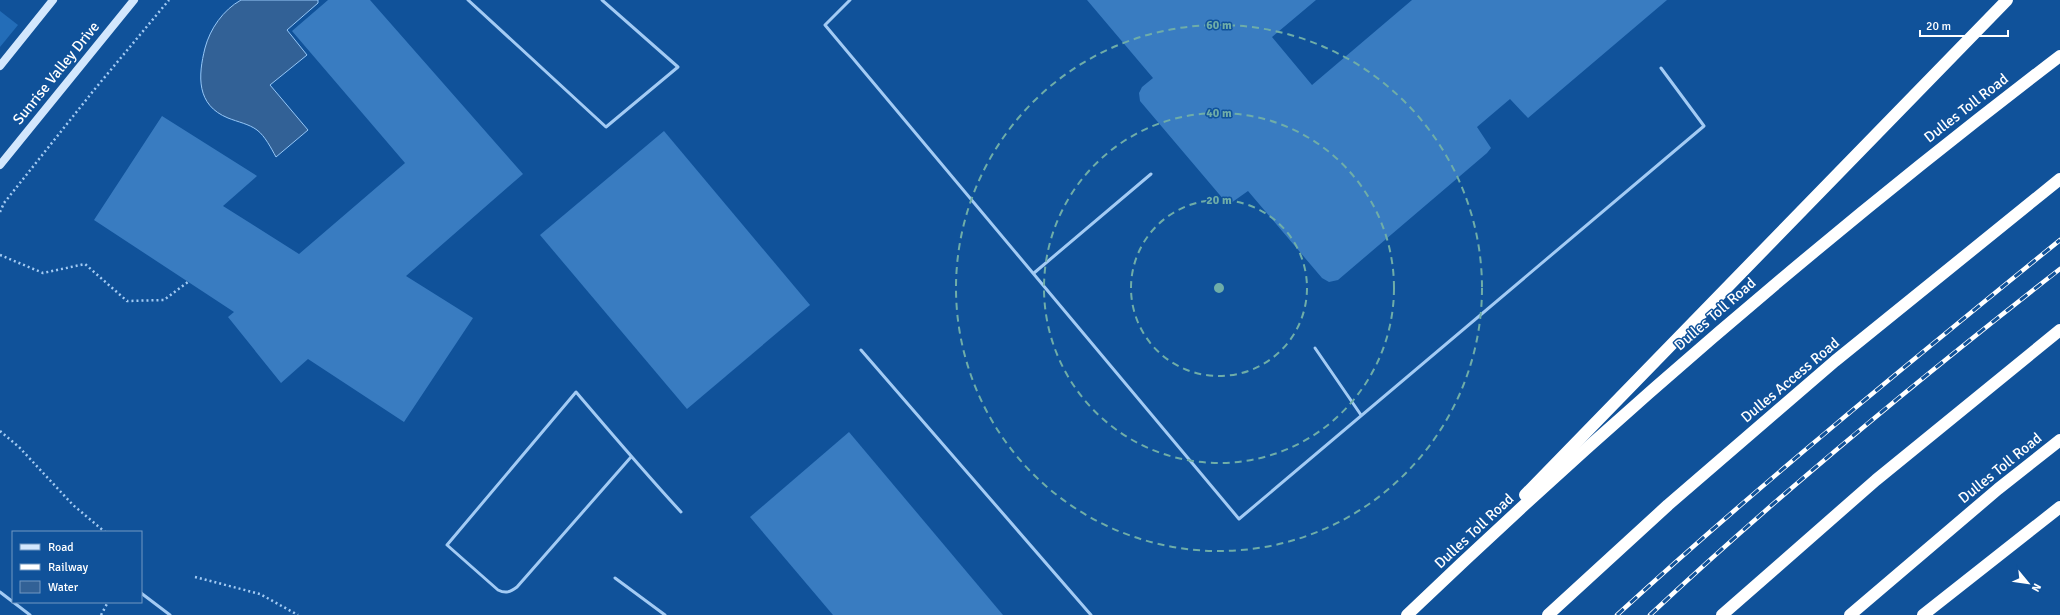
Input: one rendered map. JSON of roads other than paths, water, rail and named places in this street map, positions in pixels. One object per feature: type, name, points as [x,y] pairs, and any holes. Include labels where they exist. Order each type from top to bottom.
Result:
[{"type":"highway","points":[[1435,588],[2007,0]]},
{"type":"highway","name":"Dulles Toll Road","points":[[1407,615],[1590,446],[1744,311],[1837,232],[2060,56]]},
{"type":"highway","name":"Dulles Access Road","points":[[1548,615],[1668,505],[1824,371],[2060,179]]},
{"type":"highway","points":[[1722,615],[1876,480],[2060,330]]},
{"type":"highway","name":"Dulles Toll Road","points":[[1850,615],[1998,489],[2060,440]]},
{"type":"highway","points":[[1923,615],[2060,507]]},
{"type":"main road","points":[[0,66],[53,0]]},
{"type":"main road","name":"Sunrise Valley Drive","points":[[0,165],[134,0]]},
{"type":"lane","points":[[468,0],[606,127],[678,67],[602,0]]},
{"type":"lane","points":[[850,0],[826,25],[1239,519],[1704,126],[1661,68]]},
{"type":"lane","points":[[1034,273],[1151,174]]},
{"type":"lane","points":[[1315,348],[1361,415]]},
{"type":"lane","points":[[862,350],[1091,615]]},
{"type":"lane","points":[[631,457],[517,587],[510,592],[504,593],[498,590],[447,545],[576,392],[631,457],[681,512]]},
{"type":"lane","points":[[614,578],[666,615]]},
{"type":"lane","points":[[0,592],[12,601]]},
{"type":"lane","points":[[142,594],[170,615]]},
{"type":"lane","points":[[14,603],[30,615]]},
{"type":"water","points":[[241,0],[318,0],[318,3],[287,30],[307,55],[270,85],[308,130],[276,157],[263,135],[250,126],[228,118],[210,106],[202,89],[201,69],[205,48],[210,34],[228,9]]},
{"type":"railway","points":[[1617,615],[1780,471],[2060,240]]},
{"type":"railway","points":[[1650,615],[1800,481],[1955,352],[2060,269]]}]
